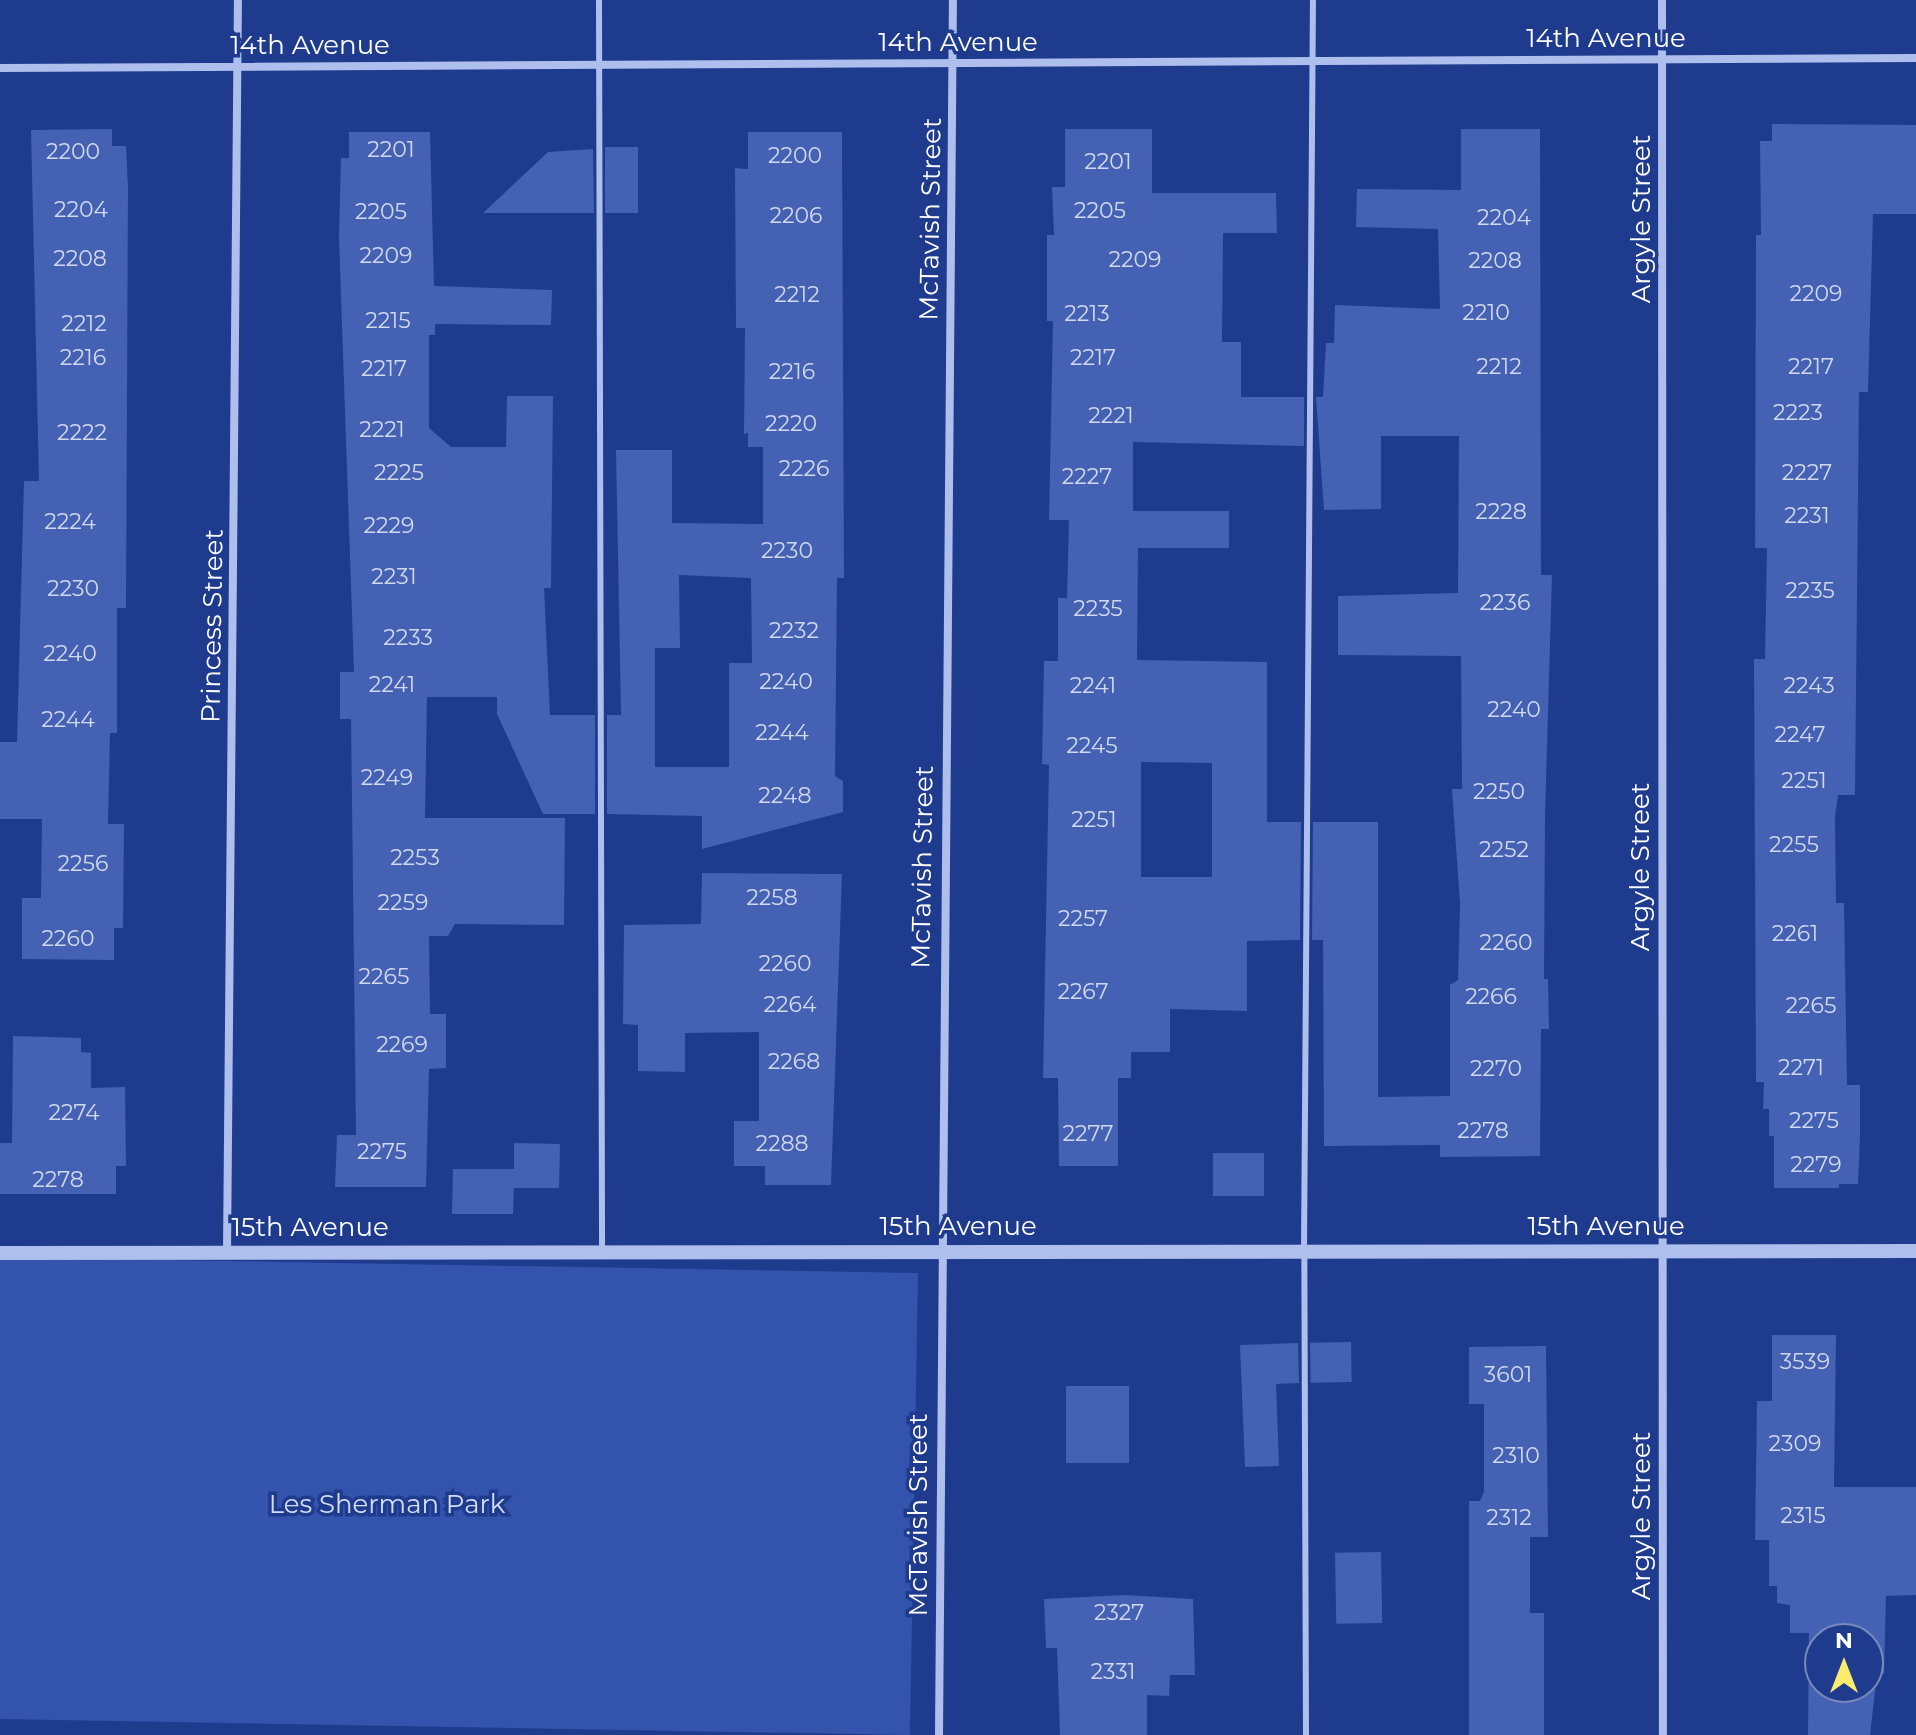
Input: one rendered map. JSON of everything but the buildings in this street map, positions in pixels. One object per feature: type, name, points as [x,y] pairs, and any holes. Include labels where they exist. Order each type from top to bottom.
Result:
[{"type":"street","name":"Princess Street","points":[[227,1252],[238,0]]},
{"type":"street","name":"McTavish Street","points":[[939,1735],[939,1251],[953,0]]},
{"type":"street","name":"Argyle Street","points":[[1662,0],[1660,1251],[1663,1735]]},
{"type":"street","name":"14th Avenue","points":[[0,68],[1916,58]]},
{"type":"street","name":"15th Avenue","points":[[0,1253],[1916,1251]]},
{"type":"lane","points":[[599,0],[602,1252]]},
{"type":"lane","points":[[1306,1735],[1304,1251],[1313,0]]},
{"type":"green space","name":"Les Sherman Park","points":[[0,1257],[918,1273],[910,1735],[0,1719]]}]
